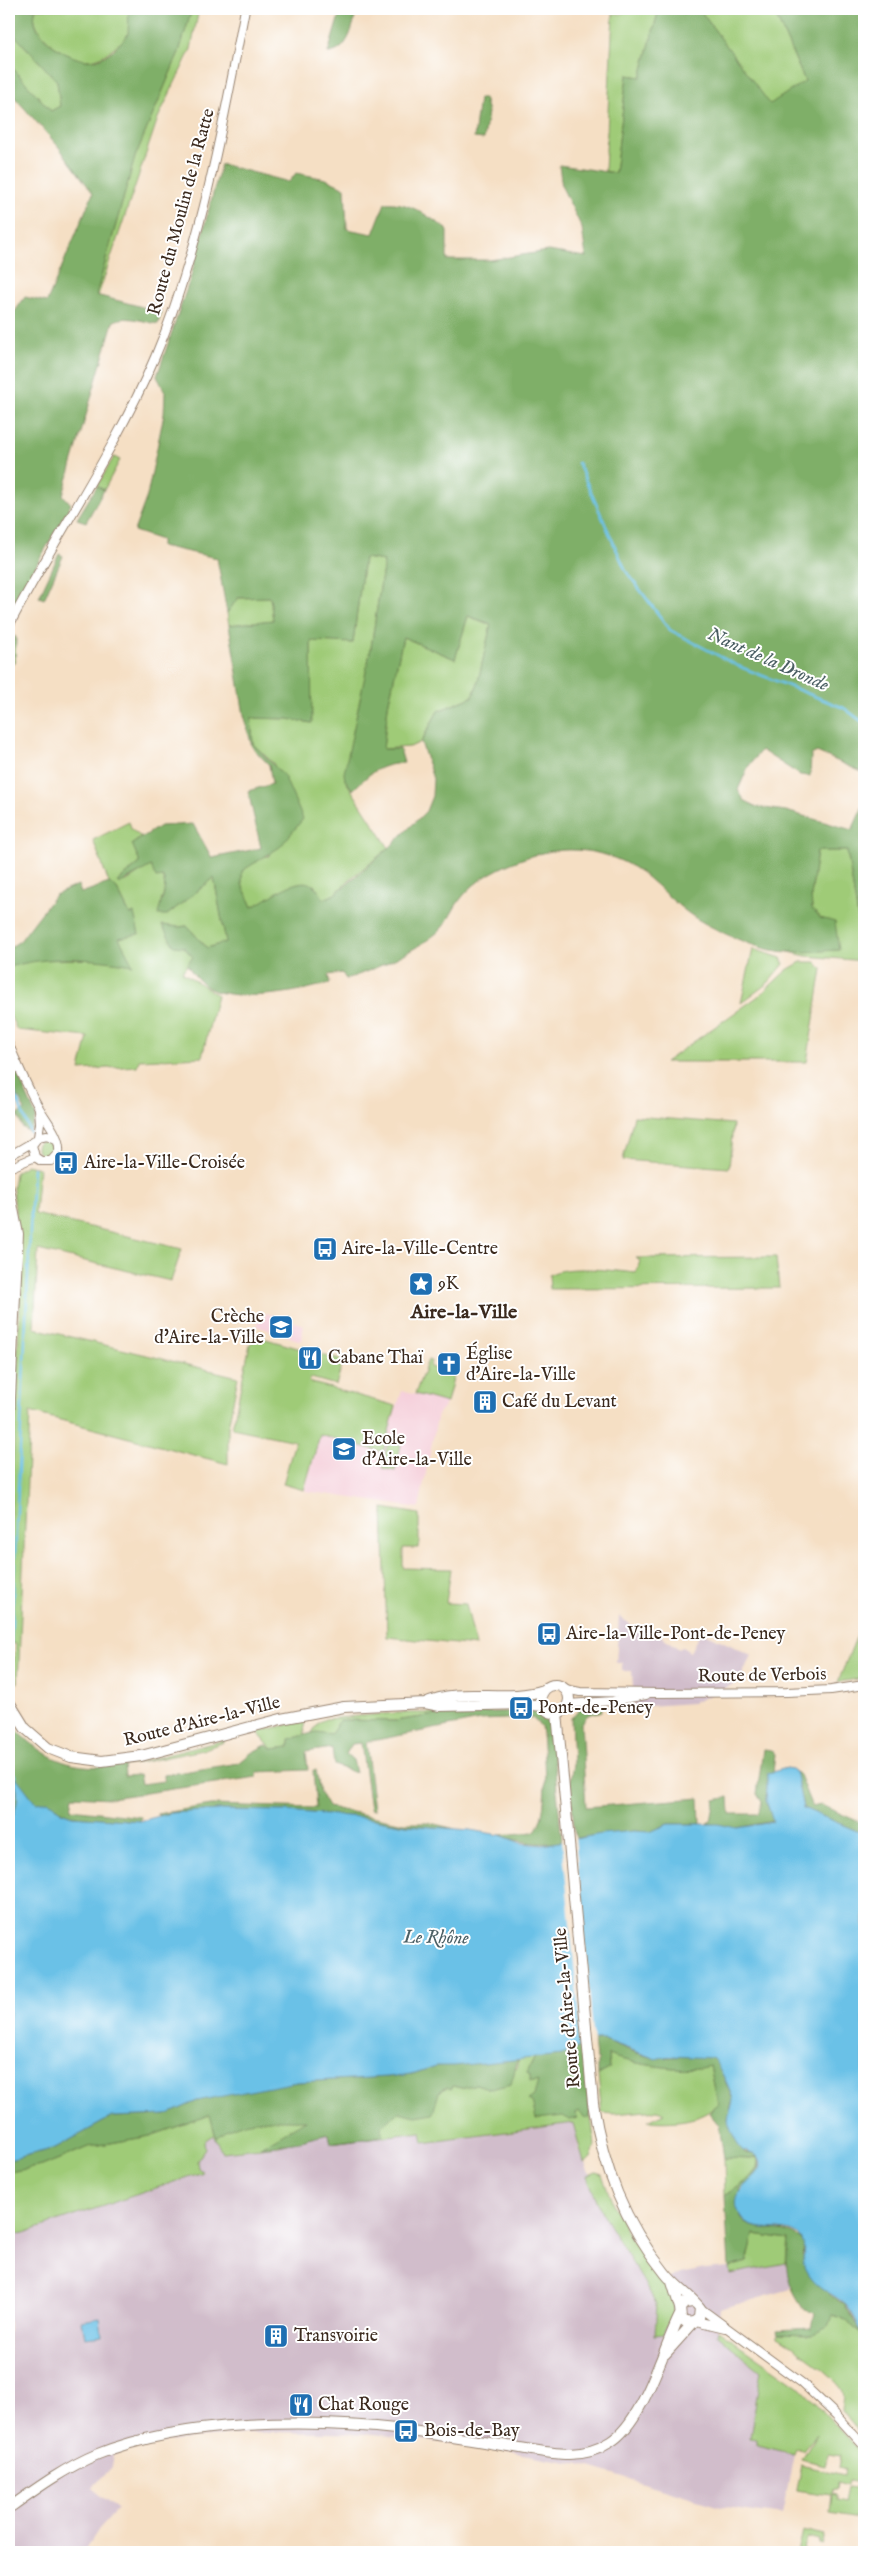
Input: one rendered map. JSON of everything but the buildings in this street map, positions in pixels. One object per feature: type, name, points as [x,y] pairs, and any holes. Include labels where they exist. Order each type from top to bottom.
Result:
[{"type":"main road","points":[[9,1189],[18,1234],[9,1419]]},
{"type":"main road","points":[[9,1230],[16,1258]]},
{"type":"main road","points":[[554,1685],[565,1689],[568,1694],[568,1704],[557,1713],[550,1712],[542,1706],[540,1699],[544,1690],[554,1685]]},
{"type":"main road","name":"Route d'Aire-la-Ville","points":[[425,1703],[439,1696],[526,1694],[544,1690]]},
{"type":"main road","name":"Route d'Aire-la-Ville","points":[[9,1702],[25,1728],[48,1748],[71,1757],[102,1761],[141,1756],[313,1712],[344,1707],[425,1703],[440,1706],[526,1704],[542,1706]]},
{"type":"main road","name":"Route d'Aire-la-Ville","points":[[557,1713],[589,2059],[602,2154],[614,2187],[643,2244],[672,2282],[696,2305]]},
{"type":"main road","name":"Route d'Aire-la-Ville","points":[[672,2282],[680,2312]]},
{"type":"main road","points":[[9,2508],[50,2479],[98,2454],[152,2438],[217,2429],[274,2425],[363,2427],[454,2436],[555,2454],[586,2452],[611,2442],[628,2426],[663,2357],[685,2303],[696,2305],[700,2315],[663,2357]]},
{"type":"main road","points":[[680,2312],[685,2322],[695,2322]]},
{"type":"street","name":"Route du Moulin de la Ratte","points":[[9,626],[112,448],[156,355],[175,304],[200,219],[245,9]]},
{"type":"street","points":[[9,1044],[38,1107],[60,1148],[54,1159],[45,1162],[35,1157],[32,1151],[40,1119],[38,1107]]},
{"type":"street","points":[[9,1156],[36,1139],[48,1134],[56,1139]]},
{"type":"street","points":[[9,1168],[35,1157]]},
{"type":"street","name":"Route de Verbois","points":[[565,1689],[580,1692],[661,1693],[823,1691],[864,1685]]},
{"type":"street","name":"Route de Verbois","points":[[568,1704],[613,1701],[661,1693]]},
{"type":"street","name":"Route d'Aire-la-Ville","points":[[696,2305],[785,2369],[817,2396],[864,2446]]},
{"type":"street","name":"Route d'Aire-la-Ville","points":[[695,2322],[729,2329]]},
{"type":"shaded area","name":"Crèche d'Aire-la-Ville","points":[[266,1313],[304,1325],[301,1341],[257,1326],[259,1317],[265,1318]]},
{"type":"shaded area","name":"Ecole d'Aire-la-Ville","points":[[402,1391],[447,1403],[438,1413],[419,1508],[305,1491],[320,1435],[382,1452]]},
{"type":"shaded area","points":[[619,1616],[644,1636],[650,1628],[679,1649],[682,1647],[690,1652],[701,1631],[751,1655],[741,1678],[736,1683],[693,1703],[634,1707],[632,1671],[622,1671],[622,1663],[616,1663]]},
{"type":"shaded area","points":[[574,2123],[579,2149],[590,2175],[587,2176],[597,2201],[618,2241],[657,2304],[655,2335],[670,2294],[663,2281],[681,2274],[705,2269],[729,2267],[730,2273],[786,2263],[791,2289],[720,2309],[717,2335],[761,2371],[750,2438],[758,2439],[757,2445],[794,2454],[782,2515],[720,2506],[580,2464],[488,2448],[374,2434],[272,2432],[195,2438],[145,2445],[114,2455],[112,2467],[92,2488],[117,2509],[99,2529],[84,2552],[9,2552],[9,2236],[24,2233],[202,2172],[198,2168],[197,2161],[205,2149],[204,2141],[214,2135],[223,2152],[279,2146],[328,2134],[330,2143],[422,2132],[424,2143]]},
{"type":"green space","points":[[9,9],[36,9],[34,19],[37,28],[53,45],[75,57],[95,60],[109,53],[128,34],[129,9],[192,9],[179,52],[135,157],[96,295],[162,312],[158,324],[129,319],[113,322],[63,495],[71,504],[9,613],[9,320],[25,297],[47,302],[93,193],[58,146],[9,91],[9,64],[51,111],[60,106],[57,81],[9,29]]},
{"type":"green space","points":[[36,9],[129,9],[129,32],[122,41],[101,57],[90,60],[78,59],[59,50],[42,35],[34,18]]},
{"type":"green space","points":[[192,9],[199,9],[191,49],[158,118],[98,296],[96,295],[135,157],[179,52]]},
{"type":"green space","points":[[341,9],[357,9],[354,22],[349,37],[341,48],[328,53]]},
{"type":"green space","points":[[629,9],[659,9],[641,77],[627,75],[615,173],[605,171],[613,14],[621,14]]},
{"type":"green space","points":[[659,9],[699,9],[770,104],[805,81],[775,14],[787,9],[864,9],[864,773],[817,752],[811,755],[810,776],[800,775],[761,750],[748,767],[738,790],[744,800],[757,807],[786,811],[852,830],[864,804],[864,933],[860,930],[847,851],[817,851],[811,896],[812,909],[820,918],[835,922],[839,950],[796,952],[755,946],[711,927],[687,912],[639,871],[616,859],[603,854],[577,850],[551,851],[528,857],[487,875],[470,888],[440,930],[432,937],[409,952],[368,971],[346,979],[342,973],[328,975],[330,983],[303,990],[274,994],[245,995],[213,990],[204,985],[193,973],[187,964],[193,957],[184,947],[174,946],[162,925],[187,926],[207,948],[226,942],[214,878],[167,915],[158,915],[165,887],[163,877],[156,878],[151,866],[119,884],[117,882],[140,863],[132,844],[160,826],[193,824],[212,858],[261,848],[248,791],[272,784],[269,765],[252,747],[244,715],[229,625],[273,620],[270,597],[238,598],[227,613],[217,558],[161,546],[161,540],[134,531],[147,496],[164,414],[165,392],[157,376],[191,276],[221,164],[289,182],[296,173],[326,179],[345,188],[347,229],[373,234],[385,203],[402,204],[410,207],[447,229],[447,260],[490,260],[548,251],[586,257],[582,228],[562,187],[559,165],[615,173],[627,75],[641,77]],"holes":[[[364,558],[384,561],[371,648],[344,773],[345,780],[353,790],[376,770],[404,763],[400,749],[383,749],[388,706],[403,637],[455,659],[468,616],[491,624],[477,686],[472,697],[438,711],[421,742],[433,779],[432,796],[426,811],[389,848],[335,894],[324,899],[314,886],[308,883],[300,883],[283,889],[252,907],[242,884],[242,871],[280,847],[303,819],[284,776],[253,744],[251,718],[288,719],[312,723],[311,641],[353,643]]]},
{"type":"green space","points":[[699,9],[787,9],[775,14],[805,81],[770,105]]},
{"type":"green space","points":[[9,29],[57,81],[60,106],[51,111],[9,64]]},
{"type":"green space","points":[[479,98],[484,98],[488,112],[484,139],[474,138]]},
{"type":"green space","points":[[114,457],[120,460],[104,490],[97,486]]},
{"type":"green space","points":[[97,486],[104,490],[86,522],[77,519]]},
{"type":"green space","points":[[59,554],[63,556],[44,599],[39,597]]},
{"type":"green space","points":[[364,558],[384,561],[371,648],[345,780],[389,848],[350,879],[335,894],[324,899],[314,885],[279,891],[266,901],[252,907],[242,884],[242,871],[260,857],[269,856],[274,764],[253,744],[251,718],[288,719],[311,723],[311,640],[353,643]]},
{"type":"green space","points":[[270,597],[273,620],[229,625],[227,613],[238,598]]},
{"type":"green space","points":[[468,616],[491,625],[477,686],[472,697],[438,711],[421,742],[410,747],[383,749],[388,706],[403,637],[455,659]]},
{"type":"green space","points":[[14,636],[16,637],[15,662],[9,668],[9,644]]},
{"type":"green space","points":[[129,822],[132,830],[141,837],[133,844],[140,863],[117,882],[127,881],[151,865],[164,882],[165,890],[161,901],[167,915],[214,878],[226,942],[207,948],[187,926],[163,925],[193,957],[182,972],[217,995],[202,1057],[139,1060],[137,1066],[80,1070],[88,1037],[17,1030],[9,1013],[9,967],[34,960],[93,959],[119,938],[134,913],[130,915],[117,889],[109,883],[93,840]]},
{"type":"green space","points":[[817,851],[847,851],[860,930],[864,933],[864,961],[806,956],[785,951],[839,950],[820,918],[812,909],[811,896]]},
{"type":"green space","points":[[109,883],[117,889],[130,915],[134,913],[139,934],[119,938],[133,965],[86,959],[55,959],[9,967],[9,948],[20,941],[55,895],[78,885],[81,893]]},
{"type":"green space","points":[[753,949],[781,958],[784,964],[768,983],[741,1003]]},
{"type":"green space","points":[[801,962],[816,962],[822,969],[807,1062],[665,1062],[760,995],[787,970]]},
{"type":"green space","points":[[9,1055],[36,1116],[30,1132],[23,1128],[17,1115],[25,1110],[9,1079]]},
{"type":"green space","points":[[634,1116],[733,1124],[729,1168],[623,1160]]},
{"type":"green space","points":[[42,1140],[48,1140],[53,1145],[51,1154],[42,1156],[37,1151],[37,1145]]},
{"type":"green space","points":[[26,1165],[39,1168],[35,1214],[182,1249],[171,1281],[38,1250],[34,1328],[238,1377],[228,1427],[228,1464],[30,1412],[18,1683],[9,1679],[9,1661],[14,1662],[16,1644],[9,1643],[9,1542],[21,1277],[13,1187],[15,1173]]},
{"type":"green space","points":[[776,1257],[779,1288],[550,1289],[549,1275],[567,1270],[591,1269],[636,1273],[640,1261],[636,1258]]},
{"type":"green space","points":[[259,1337],[343,1361],[336,1385],[311,1378],[309,1382],[396,1406],[383,1452],[320,1435],[304,1490],[283,1484],[295,1441],[232,1428],[250,1344]]},
{"type":"green space","points":[[428,1360],[431,1361],[430,1367],[454,1374],[447,1403],[415,1394]]},
{"type":"green space","points":[[388,1442],[401,1445],[395,1471],[382,1468]]},
{"type":"green space","points":[[383,1508],[419,1514],[419,1548],[403,1548],[403,1568],[451,1569],[446,1603],[466,1604],[476,1646],[387,1637]]},
{"type":"green space","points":[[864,1618],[864,1678],[838,1682]]},
{"type":"green space","points":[[601,1706],[602,1711],[588,1715],[581,1723],[586,1807],[699,1798],[700,1824],[668,1824],[650,1832],[634,1831],[575,1838],[570,1782],[573,1764],[571,1718],[579,1709]]},
{"type":"green space","points":[[532,1711],[546,1718],[551,1730],[562,1842],[531,1843],[500,1835],[534,1832],[539,1824],[544,1800],[544,1757],[541,1726],[532,1718],[480,1720],[366,1742],[374,1810],[370,1809],[361,1743],[352,1744],[346,1754],[353,1760],[356,1773],[334,1765],[332,1748],[306,1752],[308,1770],[257,1772],[257,1777],[110,1798],[73,1796],[71,1809],[141,1817],[140,1821],[68,1815],[50,1804],[36,1803],[14,1779],[17,1790],[17,1802],[9,1822],[10,1723],[36,1747],[48,1755],[74,1765],[105,1767],[124,1765],[125,1776],[139,1775],[141,1784],[164,1781],[164,1775],[239,1763],[251,1753],[266,1745],[272,1749],[290,1747],[290,1739],[316,1732],[331,1734],[340,1720],[395,1721],[449,1713]]},
{"type":"green space","points":[[394,1713],[449,1713],[395,1721],[341,1720],[331,1734],[311,1734],[319,1722],[325,1719]]},
{"type":"green space","points":[[304,1721],[305,1735],[290,1740],[290,1747],[272,1749],[257,1732]]},
{"type":"green space","points":[[224,1740],[224,1742],[202,1750],[124,1766]]},
{"type":"green space","points":[[763,1749],[771,1750],[775,1755],[773,1772],[768,1773],[766,1800],[773,1821],[737,1828],[707,1823],[711,1821],[715,1800],[729,1797],[730,1814],[758,1814],[762,1802],[757,1794]]},
{"type":"green space","points":[[313,1770],[316,1770],[320,1793],[328,1807],[404,1823],[430,1823],[456,1829],[406,1825],[361,1817],[286,1811],[220,1810],[171,1813],[161,1816],[157,1814],[211,1805],[316,1808]]},
{"type":"green space","points":[[795,1771],[799,1775],[812,1807],[821,1805],[864,1824],[864,1832],[857,1831],[803,1808]]},
{"type":"green space","points":[[605,2040],[653,2058],[706,2057],[717,2061],[733,2100],[728,2118],[745,2153],[757,2155],[759,2161],[756,2175],[740,2188],[738,2206],[743,2220],[759,2228],[790,2232],[798,2237],[804,2245],[802,2255],[830,2295],[845,2305],[864,2335],[846,2320],[833,2315],[829,2327],[812,2335],[778,2334],[777,2330],[812,2328],[815,2313],[804,2310],[790,2284],[787,2268],[788,2239],[754,2234],[747,2262],[729,2267],[725,2195],[748,2179],[757,2169],[758,2163],[757,2157],[751,2159],[724,2158],[719,2125],[709,2113],[718,2104],[710,2066],[700,2068],[659,2067],[630,2062],[608,2055],[609,2069],[598,2075],[598,2058],[596,2058],[594,2041]]},
{"type":"green space","points":[[582,2044],[590,2118],[584,2117],[579,2112],[575,2114],[577,2118],[570,2120],[563,2116],[536,2119],[532,2102],[528,2100],[534,2096],[538,2081],[530,2081],[530,2075],[527,2073],[535,2057],[562,2055]]},
{"type":"green space","points":[[608,2054],[644,2064],[674,2068],[710,2065],[718,2104],[703,2115],[685,2120],[666,2122],[647,2121],[664,2113],[658,2110],[614,2114],[602,2113],[598,2075],[609,2069]]},
{"type":"green space","points":[[535,2057],[527,2073],[531,2075],[531,2081],[585,2074],[595,2146],[591,2158],[584,2163],[573,2123],[423,2143],[421,2132],[330,2143],[328,2134],[279,2146],[222,2152],[213,2135],[204,2141],[205,2149],[197,2161],[198,2168],[203,2172],[24,2233],[9,2236],[9,2172],[42,2166],[88,2147],[150,2136],[210,2115],[383,2117],[435,2102],[439,2092],[448,2087],[451,2089],[453,2086],[461,2088],[476,2084],[491,2089],[518,2067],[518,2059]]},
{"type":"green space","points":[[518,2059],[511,2084],[491,2089],[476,2084],[461,2088],[453,2086],[451,2089],[447,2087],[439,2092],[433,2113],[416,2116],[399,2112],[382,2125],[383,2136],[330,2143],[328,2134],[293,2143],[260,2147],[306,2120],[247,2122],[226,2131],[216,2138],[210,2115],[150,2136],[88,2147],[42,2166],[9,2172],[9,2160],[55,2148],[112,2117],[166,2115],[197,2101],[245,2090],[297,2082],[388,2077],[412,2074],[436,2066]]},
{"type":"green space","points":[[757,2157],[758,2163],[753,2174],[725,2195],[724,2158],[751,2159]]},
{"type":"green space","points":[[596,2172],[602,2174],[614,2206],[630,2237],[662,2278],[671,2296],[672,2312],[663,2334],[655,2335],[657,2304],[603,2215],[587,2176]]},
{"type":"green space","points":[[754,2234],[788,2239],[786,2263],[730,2274],[729,2267],[747,2262]]},
{"type":"green space","points":[[833,2315],[846,2320],[864,2335],[864,2437],[842,2411],[844,2394],[834,2380],[778,2337],[778,2334],[812,2335]]},
{"type":"green space","points":[[718,2330],[802,2389],[864,2455],[864,2482],[849,2480],[848,2485],[837,2482],[836,2490],[833,2490],[832,2494],[836,2495],[836,2499],[845,2501],[848,2487],[857,2488],[856,2499],[864,2499],[864,2519],[830,2513],[832,2495],[796,2490],[801,2465],[844,2475],[845,2469],[839,2467],[841,2455],[828,2453],[825,2465],[802,2459],[816,2434],[803,2450],[796,2448],[794,2454],[757,2445],[757,2439],[750,2438],[761,2371],[717,2335]]},
{"type":"green space","points":[[803,2531],[825,2536],[822,2545],[819,2544],[820,2541],[808,2538],[804,2552],[798,2552]]},
{"type":"water","name":"Le Rhône","points":[[787,1768],[795,1771],[803,1808],[857,1831],[864,1832],[864,2334],[846,2305],[820,2287],[806,2271],[803,2262],[803,2243],[798,2235],[785,2230],[753,2226],[742,2218],[737,2207],[737,2198],[741,2190],[759,2171],[761,2164],[757,2156],[741,2149],[731,2131],[728,2120],[733,2100],[721,2071],[712,2058],[670,2056],[656,2059],[605,2040],[594,2040],[562,2055],[454,2066],[436,2066],[412,2074],[388,2077],[297,2082],[197,2101],[166,2115],[112,2117],[55,2148],[9,2160],[9,1822],[17,1801],[14,1779],[16,1777],[36,1803],[48,1801],[54,1804],[61,1812],[72,1816],[140,1821],[171,1813],[220,1810],[286,1811],[361,1817],[406,1825],[470,1830],[500,1835],[521,1843],[543,1845],[601,1834],[634,1831],[650,1832],[668,1824],[718,1824],[737,1828],[773,1822],[766,1800],[768,1773]]},
{"type":"water","points":[[100,2318],[102,2335],[85,2337],[82,2321]]},
{"type":"pier","points":[[575,1836],[594,2043],[582,2047],[562,1840]]},
{"type":"waterway","name":"Nant de la Dronde","points":[[578,463],[626,571],[670,630],[738,666],[844,708],[864,723]]},
{"type":"waterway","points":[[9,1079],[30,1132]]},
{"type":"waterway","points":[[10,1661],[33,1168]]},
{"type":"waterway","points":[[9,1767],[16,1777]]},
{"type":"place","name":"Aire-la-Ville-Croisée","points":[[66,1163]]},
{"type":"place","name":"Aire-la-Ville-Centre","points":[[325,1249]]},
{"type":"place","name":"9K","points":[[421,1284]]},
{"type":"place","name":"Crèche d'Aire-la-Ville","points":[[281,1327]]},
{"type":"place","name":"Cabane Thaï","points":[[310,1358]]},
{"type":"place","name":"Église d'Aire-la-Ville","points":[[449,1364]]},
{"type":"place","name":"Café du Levant","points":[[485,1402]]},
{"type":"place","name":"Ecole d'Aire-la-Ville","points":[[344,1449]]},
{"type":"place","name":"Aire-la-Ville-Pont-de-Peney","points":[[549,1634]]},
{"type":"place","name":"Pont-de-Peney","points":[[521,1708]]},
{"type":"place","name":"Transvoirie","points":[[276,2336]]},
{"type":"place","name":"Chat Rouge","points":[[301,2405]]},
{"type":"place","name":"Bois-de-Bay","points":[[406,2431]]},
{"type":"district","name":"Aire-la-Ville","points":[[464,1312]]}]
